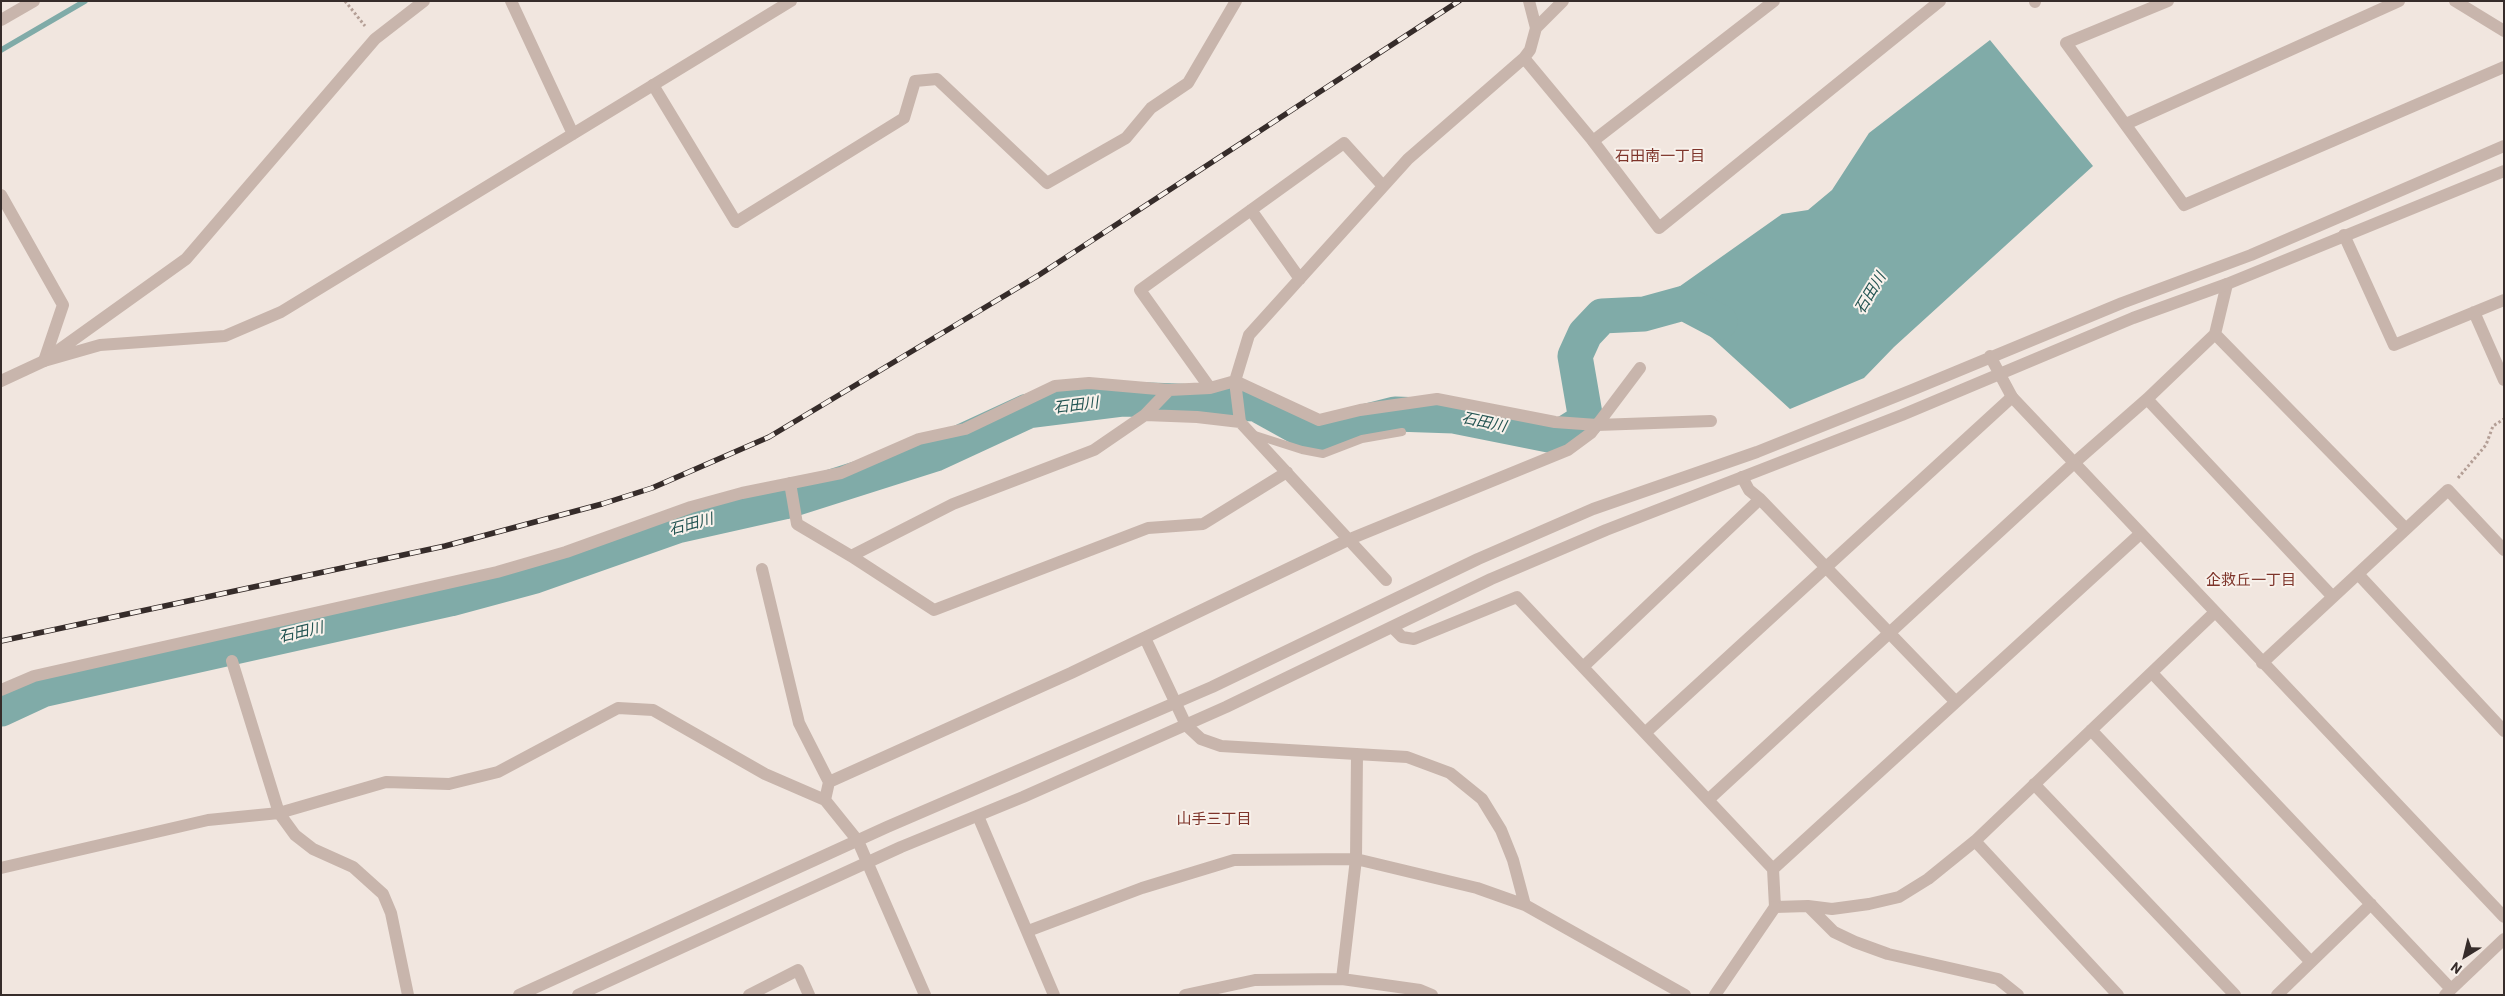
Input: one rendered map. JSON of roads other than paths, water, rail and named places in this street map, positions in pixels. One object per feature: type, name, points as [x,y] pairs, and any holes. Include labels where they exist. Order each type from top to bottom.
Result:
[{"type":"street","points":[[1,20],[34,1]]},
{"type":"street","points":[[44,361],[186,259],[375,38],[424,1]]},
{"type":"street","points":[[511,1],[572,134]]},
{"type":"street","points":[[1,381],[44,361],[100,345],[224,336],[281,312],[791,1]]},
{"type":"street","points":[[653,85],[736,222],[904,118],[915,81],[937,79],[1047,183],[1126,138],[1151,108],[1188,83],[1236,1]]},
{"type":"street","points":[[1528,1],[1536,28]]},
{"type":"street","points":[[1386,580],[1240,422],[1235,381],[1249,335],[1408,159],[1524,58],[1530,50],[1536,28],[1563,1]]},
{"type":"street","points":[[1593,141],[1774,1]]},
{"type":"street","points":[[1524,58],[1593,141],[1660,228],[1940,1]]},
{"type":"street","points":[[2126,124],[2399,1]]},
{"type":"street","points":[[2455,1],[2504,31]]},
{"type":"street","points":[[2162,3],[2066,43],[2184,205],[2504,67]]},
{"type":"street","points":[[1210,388],[1140,290],[1344,143],[1383,186]]},
{"type":"street","points":[[519,995],[858,841],[1176,703],[1478,559],[1584,513],[1757,452],[2122,303],[2251,254],[2504,146]]},
{"type":"street","points":[[578,995],[868,864],[900,847],[978,816],[1186,725],[1393,628],[1491,579],[1553,552],[1999,376],[2133,318],[2227,284],[2504,171]]},
{"type":"street","points":[[1,195],[63,305],[44,361]]},
{"type":"street","points":[[1251,210],[1300,279]]},
{"type":"street","points":[[2344,235],[2394,345],[2504,300]]},
{"type":"street","points":[[1708,800],[2074,463],[2147,399],[2215,334],[2227,284]]},
{"type":"street","points":[[2474,312],[2504,380]]},
{"type":"street","points":[[2215,334],[2405,528]]},
{"type":"street","points":[[1990,356],[1999,376],[2012,397],[2214,613],[2504,917]]},
{"type":"street","points":[[828,782],[1145,638],[1350,539],[1568,450],[1591,432],[1640,368]]},
{"type":"street","points":[[1,690],[34,676],[497,572],[566,552],[690,507],[841,473],[920,439],[965,430],[1055,386],[1089,383],[1169,390],[1210,388],[1235,381],[1319,420],[1360,410],[1437,399],[1555,422],[1597,424],[1711,421]]},
{"type":"street","points":[[851,556],[953,504],[1094,450],[1145,416],[1169,390]]},
{"type":"street","points":[[1645,733],[2012,397]]},
{"type":"street","points":[[2147,399],[2332,596]]},
{"type":"street","points":[[1145,416],[1197,417],[1240,422]]},
{"type":"street","points":[[790,484],[797,524],[851,556],[934,610],[1148,528],[1203,524],[1287,472]]},
{"type":"street","points":[[1742,477],[1748,490],[1760,499],[1956,702]]},
{"type":"street","points":[[2262,663],[2448,490],[2504,550]]},
{"type":"street","points":[[1583,667],[1760,499]]},
{"type":"street","points":[[1773,869],[2140,534]]},
{"type":"street","points":[[762,569],[799,723],[828,782],[826,800]]},
{"type":"street","points":[[2358,574],[2504,731]]},
{"type":"street","points":[[1393,628],[1402,637],[1414,639],[1517,597],[1773,869],[1775,907],[1715,995]]},
{"type":"street","points":[[1775,907],[1808,906],[1832,910],[1869,904],[1899,897],[1928,879],[1975,841],[2214,613]]},
{"type":"street","points":[[1145,638],[1186,725],[1201,739],[1221,746],[1357,754],[1416,760],[1450,773],[1482,799],[1500,830],[1513,860],[1525,904]]},
{"type":"street","points":[[232,661],[279,813],[295,835],[313,849],[353,867],[383,894],[391,913],[408,995]]},
{"type":"street","points":[[2152,672],[2371,904],[2448,992],[2504,940]]},
{"type":"street","points":[[1,868],[208,820],[279,813],[386,782],[449,784],[498,772],[618,708],[653,710],[765,774],[826,800],[858,841],[925,995]]},
{"type":"street","points":[[2091,730],[2311,962]]},
{"type":"street","points":[[1342,980],[1356,859],[1357,754]]},
{"type":"street","points":[[2034,784],[2235,995]]},
{"type":"street","points":[[978,816],[1054,995]]},
{"type":"street","points":[[1975,841],[2118,995]]},
{"type":"street","points":[[1028,931],[1142,888],[1234,860],[1356,859],[1478,888],[1525,904],[1685,995]]},
{"type":"street","points":[[2277,995],[2371,904]]},
{"type":"street","points":[[1808,906],[1834,932],[1855,942],[1888,954],[1998,978],[2018,995]]},
{"type":"street","points":[[749,995],[798,970],[809,995]]},
{"type":"street","points":[[1185,995],[1255,980],[1342,980],[1432,995]]},
{"type":"lane","points":[[1251,434],[1302,450],[1324,454],[1362,439],[1402,432]]},
{"type":"water","points":[[1990,40],[2093,166],[1894,347],[1864,378],[1790,409],[1666,296],[1782,214],[1808,210],[1832,190],[1869,133]]},
{"type":"waterway","points":[[1,50],[85,1]]},
{"type":"waterway","name":"石田川","points":[[1,709],[42,690],[450,599],[535,576],[677,526],[784,502],[935,454],[1028,411],[1124,399],[1256,404],[1312,435],[1395,414],[1454,416],[1559,437],[1586,420],[1575,356],[1585,334],[1602,316],[1644,314],[1684,303],[1720,322]]},
{"type":"railway","points":[[1,641],[445,546],[602,504],[652,488],[769,437],[1039,275],[1459,1]]},
{"type":"district","name":"石田南一丁目","points":[[1660,156]]},
{"type":"district","name":"企救丘一丁目","points":[[2251,580]]},
{"type":"district","name":"山手三丁目","points":[[1214,819]]}]
